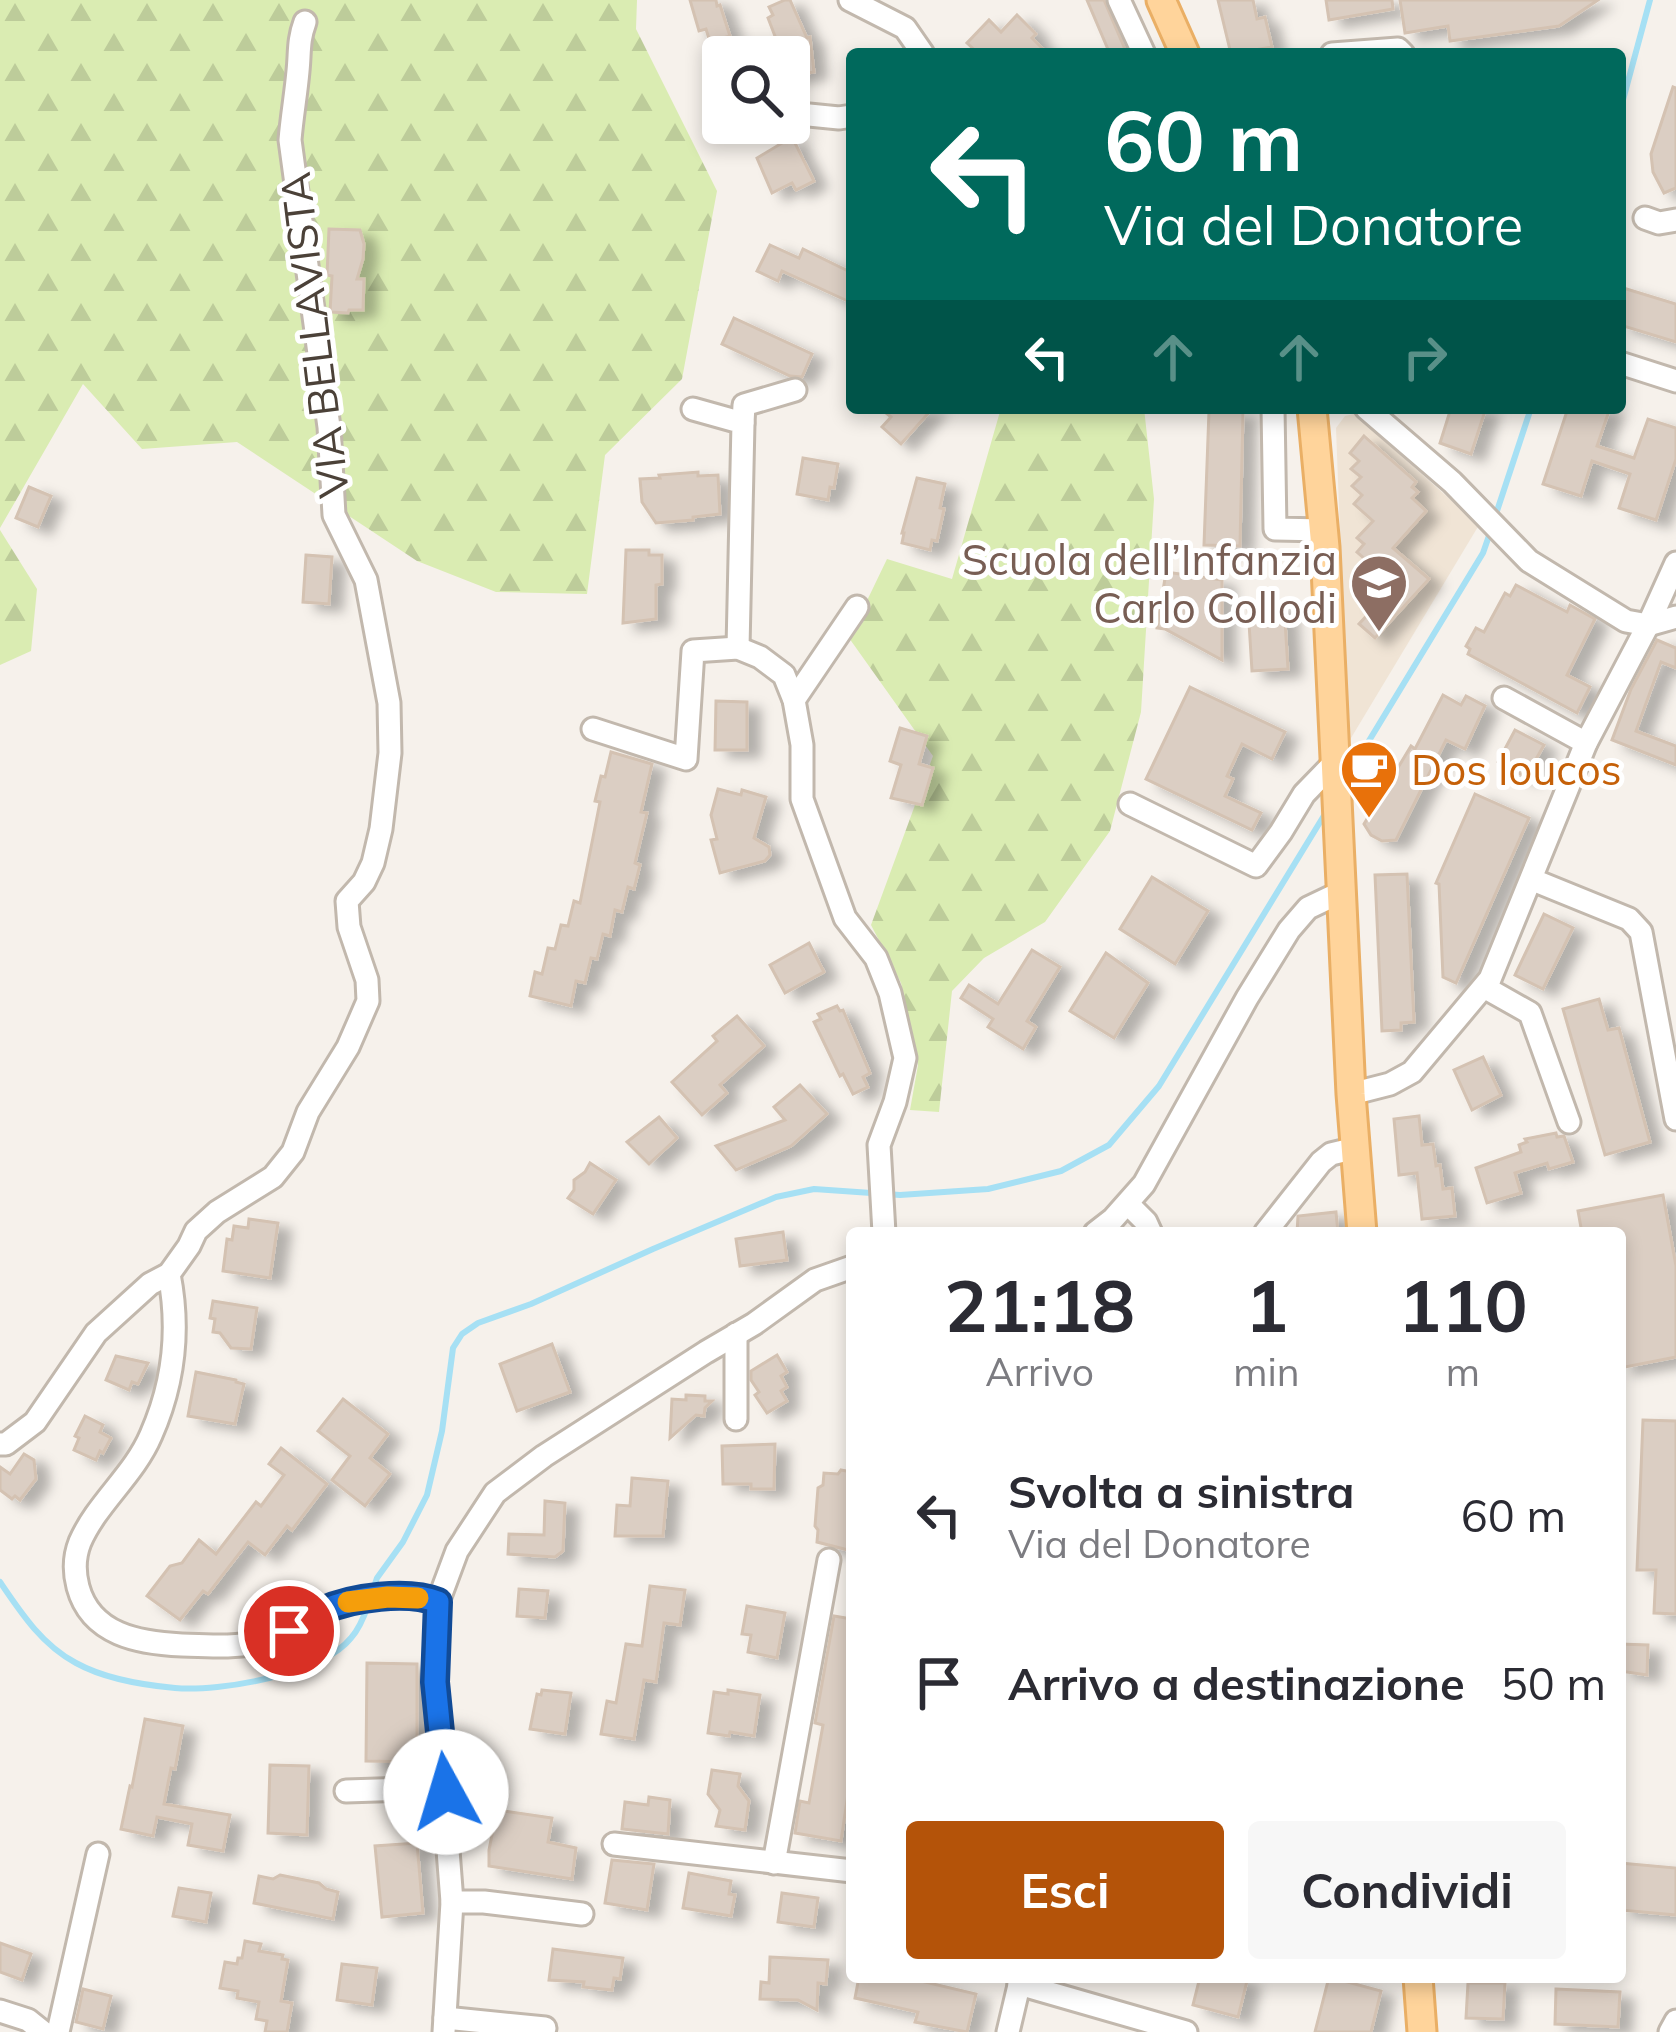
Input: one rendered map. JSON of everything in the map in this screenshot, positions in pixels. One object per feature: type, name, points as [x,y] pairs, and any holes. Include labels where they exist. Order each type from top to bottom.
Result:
[{"type":"main road","points":[[1161,1],[1182,48]]},
{"type":"main road","points":[[1313,414],[1324,530],[1362,1227]]},
{"type":"main road","points":[[1418,1983],[1422,2032]]},
{"type":"street","points":[[850,0],[905,28],[918,48]]},
{"type":"street","points":[[1119,0],[1141,48]]},
{"type":"street","name":"VIA BELLAVISTA","points":[[0,1444],[35,1422],[96,1333],[150,1284],[169,1274],[196,1231],[273,1177],[293,1152],[308,1112],[348,1047],[368,1001],[347,901],[364,882],[381,830],[390,753],[388,704],[366,580],[334,515],[329,427],[290,140],[298,40],[305,22]]},
{"type":"street","points":[[810,115],[846,117]]},
{"type":"street","points":[[1646,218],[1659,223],[1676,220]]},
{"type":"street","points":[[1626,365],[1676,381]]},
{"type":"street","points":[[738,648],[744,405],[796,390]]},
{"type":"street","points":[[693,409],[743,423]]},
{"type":"street","points":[[1273,414],[1275,529],[1324,530]]},
{"type":"street","points":[[1373,414],[1452,482],[1529,561],[1626,621],[1648,625],[1676,617]]},
{"type":"street","points":[[1351,1094],[1390,1084],[1412,1072],[1484,987],[1533,880],[1586,743],[1676,562]]},
{"type":"street","points":[[794,700],[857,607]]},
{"type":"street","points":[[593,729],[686,759],[693,651],[738,648],[784,675],[802,745],[802,800],[844,918],[877,958],[905,1058],[879,1145],[884,1227]]},
{"type":"street","points":[[1504,698],[1586,743]]},
{"type":"street","points":[[1130,803],[1256,866],[1304,794],[1335,769]]},
{"type":"street","points":[[1533,880],[1628,919],[1641,932],[1676,1119]]},
{"type":"street","points":[[1102,1227],[1144,1184],[1289,929],[1307,908],[1342,895]]},
{"type":"street","points":[[1484,987],[1530,1012],[1569,1122]]},
{"type":"street","points":[[1269,1227],[1321,1162],[1330,1154],[1356,1148]]},
{"type":"street","points":[[1128,1204],[1148,1227]]},
{"type":"street","points":[[545,2028],[445,2025],[452,1902],[435,1682],[438,1602],[457,1551],[495,1493],[544,1456],[815,1280],[846,1270]]},
{"type":"street","points":[[169,1274],[175,1325],[172,1372],[162,1408],[138,1460],[81,1539],[75,1565],[86,1607],[101,1624],[123,1636],[210,1646],[267,1641],[320,1611],[354,1600],[388,1597],[438,1602]]},
{"type":"street","points":[[736,1334],[736,1419]]},
{"type":"street","points":[[774,1863],[830,1560]]},
{"type":"street","points":[[346,1791],[446,1792]]},
{"type":"street","points":[[614,1844],[846,1870]]},
{"type":"street","points":[[58,2032],[98,1854]]},
{"type":"street","points":[[452,1902],[583,1914]]},
{"type":"street","points":[[1008,2032],[1019,1983]]},
{"type":"street","points":[[1030,1983],[1186,2032]]},
{"type":"street","points":[[0,2012],[28,2020],[44,2032]]},
{"type":"street","points":[[1670,2032],[1676,2021]]},
{"type":"shaded area","name":"Scuola dell’Infanzia Carlo Collodi","points":[[1354,414],[1479,525],[1348,743],[1336,428],[1345,416]]},
{"type":"green space","points":[[0,0],[637,0],[636,29],[717,191],[682,379],[605,455],[587,594],[496,592],[417,561],[237,442],[142,449],[83,384],[0,528]]},
{"type":"green space","points":[[999,414],[1145,414],[1154,499],[1141,712],[1110,831],[1045,922],[984,958],[952,991],[939,1112],[910,1110],[918,1065],[901,983],[871,925],[933,756],[849,638],[887,559],[952,579]]},
{"type":"green space","points":[[0,530],[37,589],[31,651],[0,665]]},
{"type":"building","points":[[690,0],[716,0],[730,36],[699,31]]},
{"type":"building","points":[[790,0],[806,36],[775,36],[769,7]]},
{"type":"building","points":[[1087,0],[1104,0],[1124,48],[1107,48]]},
{"type":"building","points":[[1218,0],[1253,0],[1257,19],[1265,17],[1272,47],[1230,48]]},
{"type":"building","points":[[1326,0],[1392,0],[1393,9],[1329,20]]},
{"type":"building","points":[[1400,0],[1598,0],[1559,26],[1450,41],[1448,26],[1405,33]]},
{"type":"building","points":[[1017,15],[1036,34],[1032,38],[1042,48],[972,48],[967,43],[989,20],[1001,32]]},
{"type":"building","points":[[1673,87],[1676,188],[1664,193],[1653,172],[1651,154]]},
{"type":"building","points":[[780,144],[796,144],[814,181],[796,190],[792,183],[772,193],[757,158]]},
{"type":"building","points":[[329,229],[360,230],[364,244],[357,279],[364,279],[363,310],[330,312]]},
{"type":"building","points":[[770,245],[799,258],[803,249],[846,270],[846,300],[782,271],[778,281],[757,271]]},
{"type":"building","points":[[1626,289],[1676,304],[1676,342],[1626,327]]},
{"type":"building","points":[[734,318],[812,354],[802,377],[790,376],[722,344]]},
{"type":"building","points":[[887,414],[928,414],[901,444],[882,427],[891,417]]},
{"type":"building","points":[[1209,414],[1243,414],[1240,546],[1204,545]]},
{"type":"building","points":[[1449,414],[1484,414],[1471,454],[1440,443]]},
{"type":"building","points":[[1566,414],[1608,414],[1597,446],[1634,458],[1648,419],[1676,428],[1676,459],[1656,520],[1619,508],[1630,474],[1592,461],[1581,496],[1543,484]]},
{"type":"building","points":[[1364,436],[1416,482],[1412,487],[1418,492],[1412,498],[1426,511],[1393,548],[1429,579],[1375,638],[1359,624],[1370,612],[1358,601],[1371,587],[1356,573],[1367,561],[1357,552],[1364,544],[1357,538],[1373,521],[1354,504],[1362,495],[1352,486],[1361,477],[1351,469],[1359,461],[1350,453]]},
{"type":"building","points":[[803,458],[838,464],[828,500],[797,494]]},
{"type":"building","points":[[698,472],[698,476],[718,475],[720,514],[656,523],[642,502],[640,479]]},
{"type":"building","points":[[917,478],[945,484],[937,541],[932,540],[930,550],[902,543]]},
{"type":"building","points":[[29,487],[51,496],[38,527],[16,518]]},
{"type":"building","points":[[626,550],[662,555],[656,619],[623,623]]},
{"type":"building","points":[[306,555],[332,557],[329,604],[303,602]]},
{"type":"building","points":[[1166,572],[1222,580],[1222,660],[1157,628]]},
{"type":"building","points":[[1516,585],[1567,612],[1570,605],[1595,619],[1567,675],[1590,687],[1577,713],[1468,654],[1466,646],[1476,628],[1484,632],[1505,593],[1510,596]]},
{"type":"building","points":[[1284,605],[1288,669],[1252,671],[1248,607]]},
{"type":"building","points":[[1657,640],[1676,648],[1676,668],[1661,662],[1636,731],[1676,746],[1676,765],[1612,740],[1631,689]]},
{"type":"building","points":[[1190,687],[1285,732],[1272,759],[1242,744],[1227,776],[1233,779],[1225,796],[1261,813],[1252,830],[1146,779]]},
{"type":"building","points":[[1443,695],[1461,705],[1466,696],[1485,706],[1465,749],[1446,740],[1396,840],[1382,841],[1364,824],[1411,746],[1415,749]]},
{"type":"building","points":[[716,701],[747,702],[747,750],[715,750]]},
{"type":"building","points":[[900,728],[927,736],[919,764],[933,768],[922,805],[891,798],[901,765],[890,761]]},
{"type":"building","points":[[1515,730],[1544,745],[1526,777],[1498,762]]},
{"type":"building","points":[[611,752],[652,764],[641,812],[647,813],[635,863],[640,865],[622,912],[615,910],[610,936],[603,934],[597,959],[591,958],[585,983],[576,981],[571,1006],[530,996],[535,972],[542,974],[548,948],[555,949],[561,925],[568,926],[574,901],[580,903],[600,802],[595,801]]},
{"type":"building","points":[[718,789],[766,797],[754,838],[769,847],[765,861],[720,873],[711,840],[717,839],[711,815]]},
{"type":"building","points":[[1475,794],[1529,818],[1456,983],[1443,977],[1436,883]]},
{"type":"building","points":[[1407,874],[1414,1022],[1401,1023],[1401,1030],[1382,1031],[1375,875]]},
{"type":"building","points":[[1152,877],[1208,911],[1175,964],[1120,929]]},
{"type":"building","points":[[1544,914],[1573,928],[1543,989],[1515,975]]},
{"type":"building","points":[[809,943],[824,972],[785,993],[770,965]]},
{"type":"building","points":[[1032,950],[1060,967],[1027,1021],[1036,1027],[1023,1049],[988,1027],[993,1019],[961,998],[969,985],[998,1004]]},
{"type":"building","points":[[1106,953],[1148,983],[1114,1038],[1070,1011]]},
{"type":"building","points":[[1599,999],[1608,1030],[1619,1028],[1650,1142],[1605,1155],[1563,1009]]},
{"type":"building","points":[[837,1006],[843,1010],[870,1073],[863,1077],[868,1087],[853,1094],[814,1022],[821,1019],[818,1014]]},
{"type":"building","points":[[737,1016],[764,1046],[720,1085],[727,1093],[702,1115],[672,1082]]},
{"type":"building","points":[[1483,1057],[1501,1095],[1472,1110],[1454,1070]]},
{"type":"building","points":[[800,1085],[827,1114],[791,1146],[736,1170],[716,1146],[785,1120],[774,1107]]},
{"type":"building","points":[[1419,1116],[1422,1145],[1433,1144],[1443,1189],[1452,1188],[1455,1216],[1422,1219],[1417,1173],[1399,1175],[1394,1119]]},
{"type":"building","points":[[659,1117],[677,1138],[649,1164],[627,1142]]},
{"type":"building","points":[[1556,1133],[1564,1136],[1573,1162],[1549,1169],[1547,1163],[1515,1173],[1521,1193],[1487,1203],[1476,1168],[1521,1152],[1519,1145],[1525,1139]]},
{"type":"building","points":[[590,1163],[616,1180],[593,1214],[568,1198],[574,1180]]},
{"type":"building","points":[[1663,1195],[1676,1266],[1676,1357],[1626,1367],[1626,1227],[1581,1227],[1578,1211]]},
{"type":"building","points":[[1336,1212],[1337,1227],[1297,1227],[1298,1216]]},
{"type":"building","points":[[249,1219],[278,1223],[270,1278],[223,1271],[227,1239],[232,1240],[234,1226],[248,1228]]},
{"type":"building","points":[[783,1232],[787,1260],[740,1266],[736,1239]]},
{"type":"building","points":[[213,1301],[257,1308],[251,1349],[231,1348],[220,1333],[213,1332]]},
{"type":"building","points":[[552,1344],[570,1392],[517,1411],[500,1364]]},
{"type":"building","points":[[777,1355],[787,1372],[781,1376],[787,1387],[781,1391],[787,1401],[767,1413],[755,1395],[759,1392],[751,1371]]},
{"type":"building","points":[[116,1356],[148,1363],[138,1384],[132,1382],[129,1390],[106,1380]]},
{"type":"building","points":[[196,1372],[244,1384],[235,1424],[188,1416]]},
{"type":"building","points":[[686,1395],[712,1401],[704,1416],[696,1415],[670,1438],[672,1399],[686,1400]]},
{"type":"building","points":[[343,1399],[388,1434],[370,1458],[390,1474],[365,1506],[332,1480],[350,1456],[318,1431]]},
{"type":"building","points":[[85,1416],[103,1425],[100,1432],[111,1438],[96,1460],[74,1450]]},
{"type":"building","points":[[1643,1420],[1676,1421],[1676,1614],[1654,1613],[1656,1570],[1637,1570]]},
{"type":"building","points":[[775,1444],[774,1489],[723,1484],[722,1446]]},
{"type":"building","points":[[281,1448],[327,1484],[292,1530],[287,1526],[265,1555],[248,1542],[208,1594],[203,1591],[180,1620],[147,1596],[199,1540],[216,1554],[256,1502],[261,1506],[284,1475],[269,1464]]},
{"type":"building","points":[[24,1454],[34,1460],[36,1479],[20,1500],[12,1499],[0,1490],[0,1467],[10,1474]]},
{"type":"building","points":[[846,1471],[846,1549],[817,1542],[815,1526],[824,1473]]},
{"type":"building","points":[[632,1478],[668,1481],[663,1536],[615,1536],[617,1505],[630,1506]]},
{"type":"building","points":[[545,1501],[565,1503],[563,1551],[555,1557],[508,1554],[509,1534],[544,1535]]},
{"type":"building","points":[[650,1586],[685,1590],[680,1625],[664,1623],[656,1682],[644,1680],[634,1739],[601,1734],[607,1701],[616,1703],[626,1644],[642,1646]]},
{"type":"building","points":[[519,1589],[548,1591],[545,1618],[517,1616]]},
{"type":"building","points":[[747,1606],[785,1613],[777,1658],[748,1652],[751,1635],[742,1634]]},
{"type":"building","points":[[834,1616],[846,1618],[846,1807],[841,1841],[795,1833],[800,1801],[809,1803],[823,1725],[815,1723]]},
{"type":"building","points":[[1626,1644],[1648,1645],[1647,1675],[1626,1672]]},
{"type":"building","points":[[367,1663],[417,1664],[417,1762],[366,1761]]},
{"type":"building","points":[[542,1690],[571,1693],[565,1734],[530,1729],[537,1694]]},
{"type":"building","points":[[728,1690],[760,1695],[754,1736],[708,1733],[714,1692],[728,1694]]},
{"type":"building","points":[[145,1719],[183,1726],[164,1804],[230,1815],[223,1851],[188,1845],[192,1824],[157,1817],[153,1836],[121,1829]]},
{"type":"building","points":[[270,1765],[309,1766],[307,1835],[268,1833]]},
{"type":"building","points":[[712,1770],[740,1774],[738,1786],[749,1801],[745,1830],[716,1826],[720,1810],[708,1794]]},
{"type":"building","points":[[649,1797],[670,1800],[668,1834],[622,1829],[625,1802],[648,1805]]},
{"type":"building","points":[[497,1810],[552,1818],[548,1842],[576,1848],[572,1879],[489,1866]]},
{"type":"building","points":[[417,1843],[423,1913],[382,1917],[375,1846]]},
{"type":"building","points":[[612,1860],[654,1864],[647,1910],[605,1903]]},
{"type":"building","points":[[1626,1864],[1676,1868],[1676,1915],[1626,1911]]},
{"type":"building","points":[[689,1873],[731,1881],[729,1894],[735,1895],[731,1916],[683,1908]]},
{"type":"building","points":[[280,1875],[338,1892],[333,1919],[254,1903],[259,1876],[273,1879]]},
{"type":"building","points":[[179,1888],[211,1893],[206,1922],[173,1916]]},
{"type":"building","points":[[782,1893],[818,1898],[814,1927],[778,1922]]},
{"type":"building","points":[[245,1941],[261,1944],[259,1951],[288,1960],[281,2001],[292,2003],[287,2032],[265,2032],[267,2021],[256,2019],[259,2002],[237,1998],[238,1991],[220,1988],[225,1962],[237,1964]]},
{"type":"building","points":[[0,1943],[31,1954],[22,1980],[0,1972]]},
{"type":"building","points":[[553,1949],[623,1958],[620,1979],[614,1978],[612,1990],[549,1980]]},
{"type":"building","points":[[770,1957],[828,1960],[826,1984],[818,1983],[817,2010],[798,2000],[760,1999],[761,1982],[769,1983]]},
{"type":"building","points":[[342,1964],[377,1968],[372,2005],[337,2000]]},
{"type":"building","points":[[858,1983],[929,1983],[976,1994],[967,2032],[915,2022],[918,2012],[855,1998]]},
{"type":"building","points":[[1198,1983],[1246,1983],[1238,2017],[1193,2005]]},
{"type":"building","points":[[1327,1983],[1381,1991],[1371,2032],[1315,2032]]},
{"type":"building","points":[[1468,1983],[1505,1983],[1503,2019],[1466,2018]]},
{"type":"building","points":[[83,1989],[111,1996],[103,2029],[76,2022]]},
{"type":"building","points":[[1556,1989],[1620,1992],[1618,2027],[1555,2024]]},
{"type":"waterway","points":[[1626,89],[1650,0]]},
{"type":"waterway","points":[[1495,517],[1529,414]]},
{"type":"waterway","points":[[1347,777],[1483,553],[1491,530]]},
{"type":"waterway","points":[[372,1593],[427,1495],[442,1431],[453,1348],[462,1334],[478,1323],[776,1197],[814,1189],[900,1195],[988,1189],[1061,1171],[1109,1145],[1159,1086],[1328,809]]},
{"type":"waterway","points":[[0,1582],[24,1617],[64,1656],[99,1673],[175,1688],[243,1683],[318,1662],[351,1638],[368,1605]]},
{"type":"slow traffic","points":[[348,1602],[418,1598]]},
{"type":"place","name":"Scuola dell’Infanzia Carlo Collodi","points":[[1379,634]]},
{"type":"place","name":"Dos loucos","points":[[1369,820]]},
{"type":"route","points":[[289,1631],[320,1611],[354,1600],[388,1597],[438,1602],[435,1682],[446,1792]]}]
